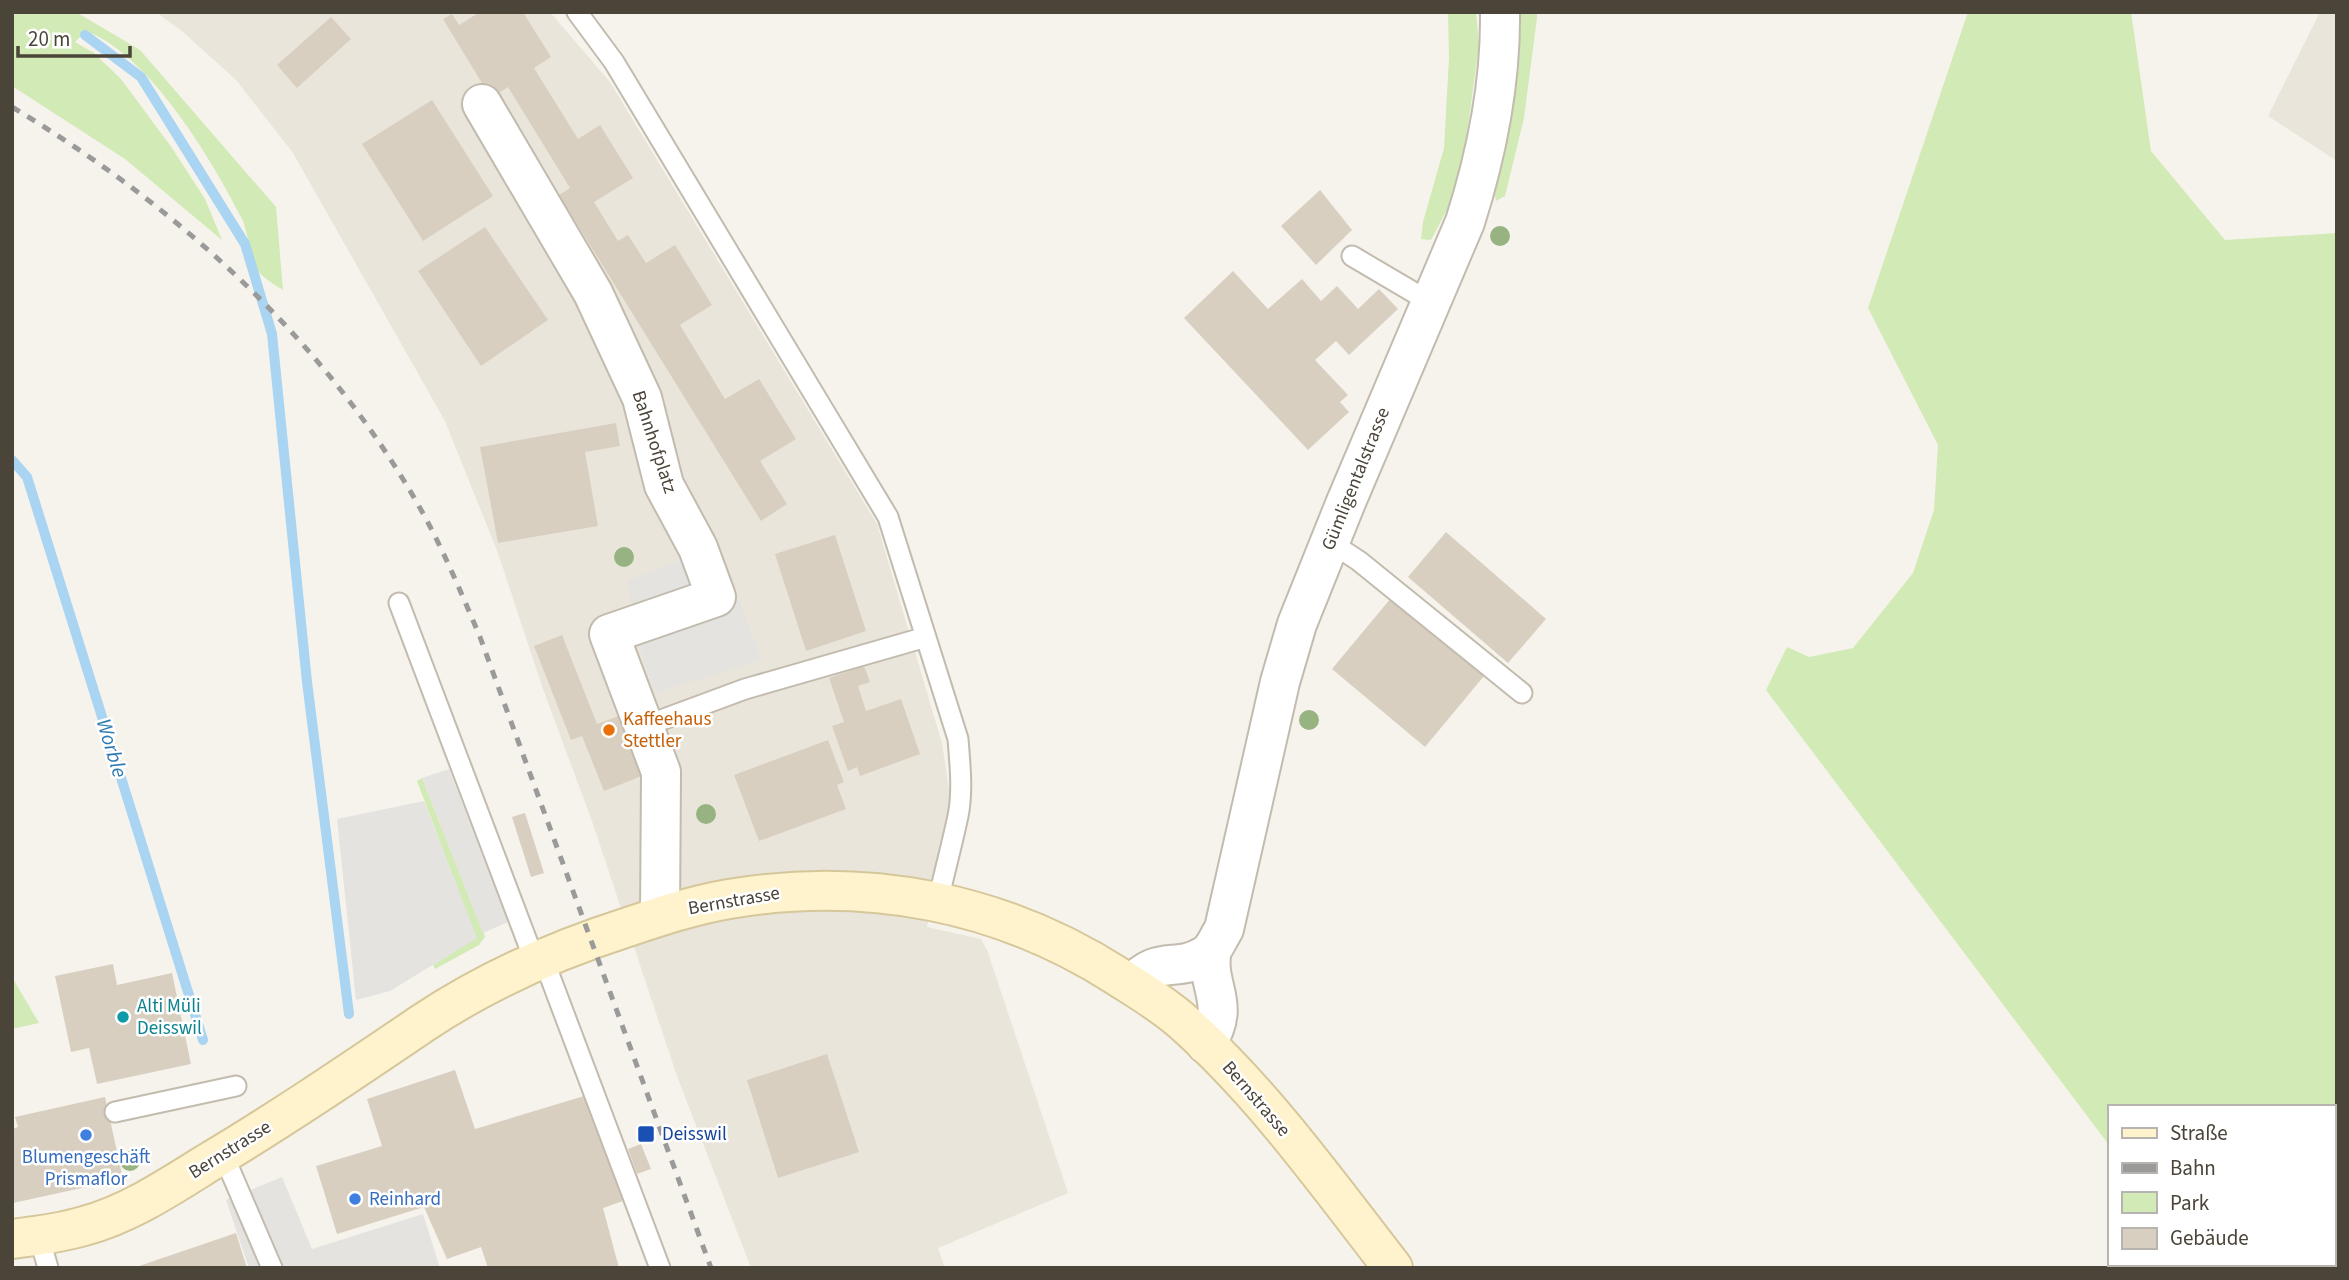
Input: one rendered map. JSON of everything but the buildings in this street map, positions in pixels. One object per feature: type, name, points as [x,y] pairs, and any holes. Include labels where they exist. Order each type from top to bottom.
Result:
[{"type":"main road","name":"Bernstrasse","points":[[33,1248],[120,1213],[167,1188],[428,1020],[539,960],[660,916],[727,899],[810,890],[867,890],[988,914],[1027,929],[1066,947],[1132,985],[1181,1019],[1228,1066],[1309,1160],[1393,1268]]},
{"type":"street","name":"Gümligentalstrasse","points":[[1212,949],[1224,929],[1229,912],[1289,650],[1330,542],[1465,222],[1484,158],[1499,72],[1500,12]]},
{"type":"street","name":"Bahnhofplatz","points":[[482,104],[593,293],[642,398],[664,485],[698,548],[716,597],[609,634],[661,772],[660,916]]},
{"type":"street","points":[[1132,985],[1150,969],[1159,965],[1188,962],[1204,956],[1212,949]]},
{"type":"street","points":[[1206,1044],[1218,1021],[1217,997],[1210,960],[1212,949]]},
{"type":"lane","points":[[577,12],[614,62],[888,517],[958,739],[961,767],[959,814],[938,902]]},
{"type":"lane","points":[[1352,256],[1430,302]]},
{"type":"lane","points":[[1330,542],[1359,561],[1522,693]]},
{"type":"lane","points":[[398,603],[660,1268]]},
{"type":"lane","points":[[645,726],[745,689],[926,637]]},
{"type":"lane","points":[[115,1112],[236,1086]]},
{"type":"lane","points":[[223,1154],[272,1268]]},
{"type":"shaded area","points":[[156,12],[550,12],[610,82],[877,524],[942,743],[951,802],[927,927],[981,939],[987,950],[1068,1193],[938,1248],[945,1268],[751,1268],[677,1076],[593,824],[543,689],[498,553],[445,421],[293,153],[236,80],[183,32]]},
{"type":"shaded area","points":[[2320,12],[2337,12],[2337,161],[2268,116]]},
{"type":"shaded area","points":[[718,546],[762,660],[655,693],[638,643],[627,581]]},
{"type":"shaded area","points":[[449,769],[508,922],[483,933],[422,778]]},
{"type":"shaded area","points":[[424,801],[477,938],[390,991],[356,1000],[337,819]]},
{"type":"shaded area","points":[[282,1177],[312,1249],[423,1214],[440,1268],[249,1268],[226,1200]]},
{"type":"green space","points":[[20,12],[76,12],[140,50],[276,207],[283,290],[257,270],[242,219],[214,168],[177,112],[156,85],[110,44],[86,31],[75,42],[94,53],[121,79],[172,148],[205,199],[222,240],[125,159],[12,86],[12,16]]},
{"type":"green space","points":[[1448,12],[1476,12],[1479,45],[1465,148],[1452,200],[1431,240],[1421,239],[1423,222],[1444,148],[1449,58]]},
{"type":"green space","points":[[1521,12],[1537,12],[1524,118],[1505,196],[1496,201],[1494,192],[1511,115]]},
{"type":"green space","points":[[1968,12],[2131,12],[2151,151],[2225,240],[2337,233],[2337,1268],[2200,1266],[2335,1266],[2335,1105],[2108,1105],[2108,1144],[1766,690],[1787,647],[1809,657],[1853,648],[1913,573],[1934,510],[1938,445],[1868,308]]},
{"type":"green space","points":[[422,778],[485,937],[479,945],[435,969],[433,965],[476,938],[417,781]]},
{"type":"green space","points":[[12,977],[39,1023],[12,1029]]},
{"type":"waterway","points":[[85,35],[141,77],[245,244],[272,334],[307,682],[349,1014]]},
{"type":"waterway","name":"Worble","points":[[12,460],[27,477],[203,1040]]},
{"type":"railway","points":[[12,107],[134,189],[191,235],[246,285],[297,338],[344,394],[387,454],[425,517],[480,637],[711,1268]]},
{"type":"place","name":"Kaffeehaus Stettler","points":[[609,730]]},
{"type":"place","name":"Alti Müli Deisswil","points":[[123,1017]]},
{"type":"place","name":"Deisswil","points":[[646,1134]]},
{"type":"place","name":"Blumengeschäft Prismaflor","points":[[86,1135]]},
{"type":"place","name":"Reinhard","points":[[355,1199]]}]
